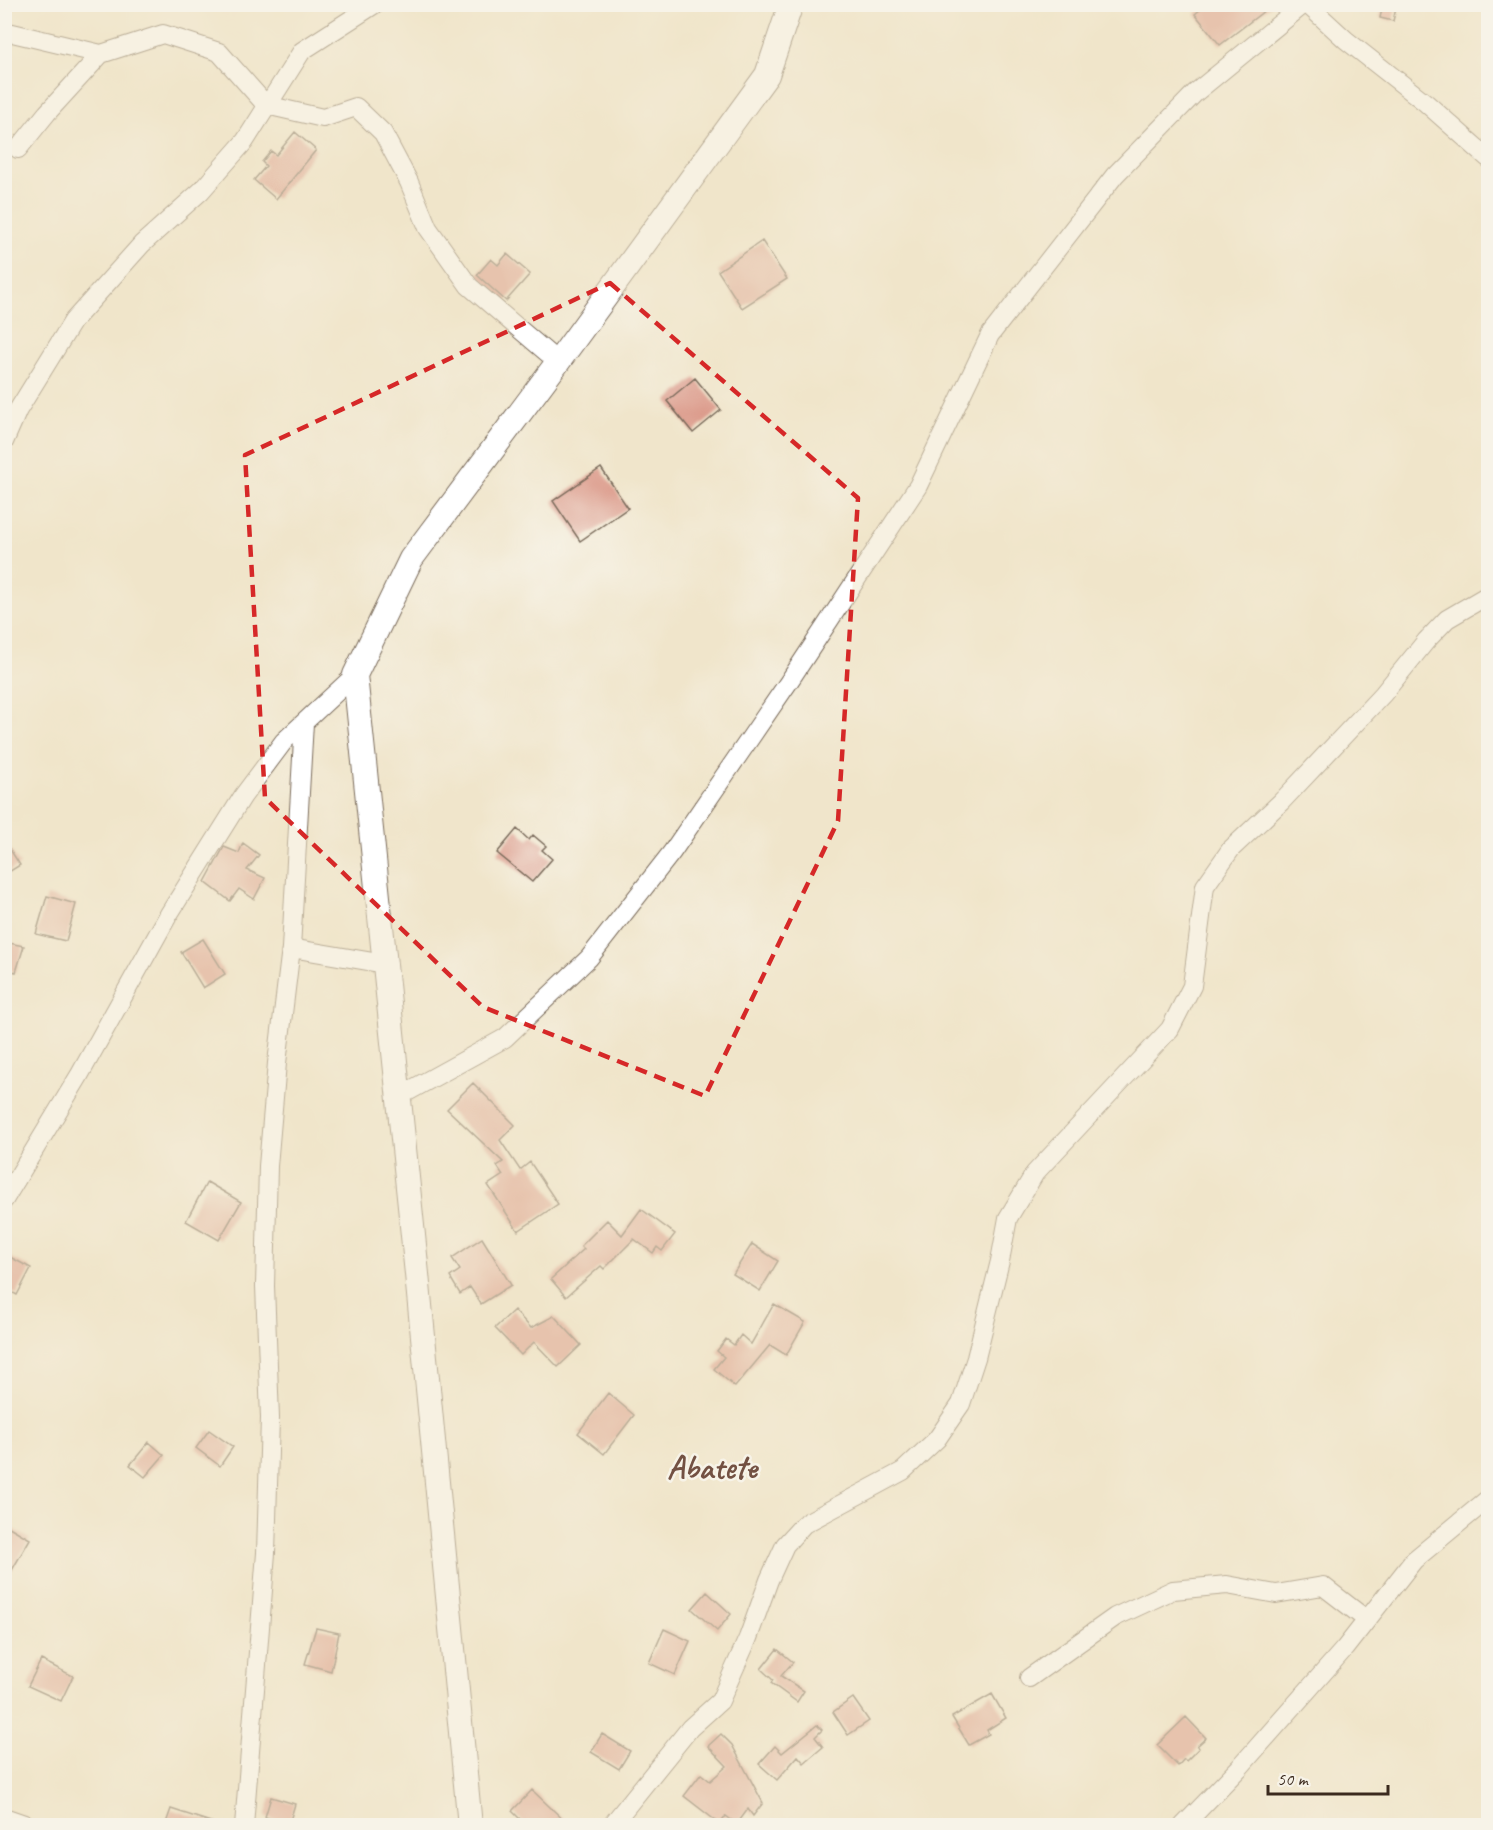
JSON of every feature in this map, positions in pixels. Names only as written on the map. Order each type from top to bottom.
[{"type":"main road","points":[[470,1826],[355,675],[411,559],[767,75],[791,4]]},
{"type":"street","points":[[4,442],[18,410],[73,321],[142,244],[201,191],[245,141],[302,51],[375,4]]},
{"type":"street","points":[[398,1097],[505,1038],[589,958],[672,852],[788,683],[918,486],[990,335],[1115,175],[1195,93],[1305,4],[1346,40],[1426,103],[1488,158]]},
{"type":"street","points":[[4,31],[101,54]]},
{"type":"street","points":[[18,149],[47,113],[101,54],[163,34],[219,52],[266,105],[323,118],[356,107],[383,133],[409,182],[428,228],[469,286],[558,362]]},
{"type":"street","points":[[612,1826],[690,1728],[720,1701],[785,1545],[804,1524],[903,1471],[937,1439],[961,1404],[976,1358],[1008,1218],[1035,1173],[1170,1029],[1192,986],[1205,886],[1231,849],[1281,802],[1383,694],[1447,619],[1488,595]]},
{"type":"street","points":[[4,1200],[79,1076],[176,904],[243,796],[284,741],[355,675]]},
{"type":"street","points":[[244,1826],[266,1553],[270,1418],[265,1286],[268,1166],[277,1063],[291,948],[304,723]]},
{"type":"street","points":[[291,948],[385,964]]},
{"type":"street","points":[[1183,1826],[1239,1768],[1345,1648],[1414,1560],[1488,1499]]},
{"type":"street","points":[[1029,1678],[1114,1617],[1173,1590],[1227,1585],[1276,1594],[1323,1586],[1367,1620]]},
{"type":"street","points":[[4,1817],[30,1826]]},
{"type":"highlighted area","points":[[610,283],[858,498],[838,821],[705,1096],[483,1007],[265,798],[245,455]]},
{"type":"building","points":[[1207,4],[1273,4],[1220,45],[1195,14]]},
{"type":"building","points":[[1383,4],[1397,4],[1393,21],[1380,18]]},
{"type":"building","points":[[295,132],[316,150],[276,199],[254,180],[266,166],[262,162],[271,151],[276,155]]},
{"type":"building","points":[[762,241],[787,279],[742,308],[718,271]]},
{"type":"building","points":[[507,254],[530,274],[506,301],[477,275],[491,259],[498,265]]},
{"type":"building","points":[[695,378],[721,410],[693,433],[667,401]]},
{"type":"building","points":[[601,468],[628,508],[580,541],[553,501]]},
{"type":"building","points":[[517,829],[529,840],[533,835],[546,846],[542,850],[552,859],[532,882],[497,853]]},
{"type":"building","points":[[4,840],[20,865],[4,875]]},
{"type":"building","points":[[243,843],[259,855],[247,870],[265,878],[254,899],[239,889],[230,901],[205,882],[224,847],[239,853]]},
{"type":"building","points":[[47,896],[76,904],[66,941],[36,934]]},
{"type":"building","points":[[203,939],[225,974],[203,988],[181,952]]},
{"type":"building","points":[[4,942],[24,946],[16,972],[4,969]]},
{"type":"building","points":[[473,1083],[515,1125],[500,1140],[520,1170],[530,1162],[558,1204],[518,1231],[488,1185],[503,1175],[497,1166],[503,1162],[447,1109]]},
{"type":"building","points":[[207,1182],[241,1202],[219,1240],[186,1221]]},
{"type":"building","points":[[641,1209],[675,1234],[662,1251],[657,1247],[653,1253],[634,1239],[604,1269],[601,1266],[566,1297],[551,1279],[584,1249],[581,1246],[607,1220],[622,1235]]},
{"type":"building","points":[[482,1238],[511,1285],[481,1304],[470,1287],[460,1294],[450,1277],[460,1270],[452,1258]]},
{"type":"building","points":[[752,1244],[778,1261],[760,1291],[733,1274]]},
{"type":"building","points":[[4,1254],[31,1268],[17,1295],[4,1288]]},
{"type":"building","points":[[774,1304],[805,1322],[786,1355],[770,1345],[735,1387],[714,1369],[724,1357],[717,1351],[726,1339],[734,1345],[741,1335],[751,1344]]},
{"type":"building","points":[[514,1310],[531,1328],[554,1316],[581,1345],[558,1367],[534,1342],[521,1355],[495,1328]]},
{"type":"building","points":[[608,1393],[634,1415],[604,1454],[578,1433]]},
{"type":"building","points":[[209,1430],[233,1447],[220,1466],[196,1448]]},
{"type":"building","points":[[149,1442],[164,1455],[145,1477],[130,1465]]},
{"type":"building","points":[[4,1524],[30,1539],[4,1584]]},
{"type":"building","points":[[707,1592],[731,1614],[717,1631],[692,1609]]},
{"type":"building","points":[[316,1628],[339,1633],[331,1671],[305,1664]]},
{"type":"building","points":[[664,1629],[690,1641],[675,1675],[649,1663]]},
{"type":"building","points":[[777,1649],[793,1662],[781,1676],[804,1691],[797,1702],[771,1683],[773,1680],[761,1669]]},
{"type":"building","points":[[41,1660],[73,1676],[61,1701],[28,1686]]},
{"type":"building","points":[[992,1694],[1006,1718],[987,1730],[989,1734],[969,1745],[952,1717]]},
{"type":"building","points":[[853,1698],[869,1721],[848,1735],[833,1712]]},
{"type":"building","points":[[1186,1717],[1206,1738],[1186,1761],[1184,1759],[1178,1766],[1157,1745]]},
{"type":"building","points":[[817,1725],[822,1730],[815,1737],[823,1747],[804,1763],[798,1756],[777,1780],[759,1764],[775,1746],[782,1753]]},
{"type":"building","points":[[602,1734],[630,1751],[619,1769],[591,1752]]},
{"type":"building","points":[[721,1734],[732,1745],[763,1803],[753,1816],[748,1809],[737,1824],[726,1816],[720,1824],[684,1796],[701,1774],[710,1781],[727,1766],[708,1746]]},
{"type":"building","points":[[532,1790],[570,1826],[527,1826],[512,1811]]},
{"type":"building","points":[[271,1797],[295,1804],[289,1824],[265,1817]]},
{"type":"building","points":[[171,1809],[214,1823],[214,1826],[165,1826]]},
{"type":"district","name":"Abatete","points":[[712,1467]]}]
